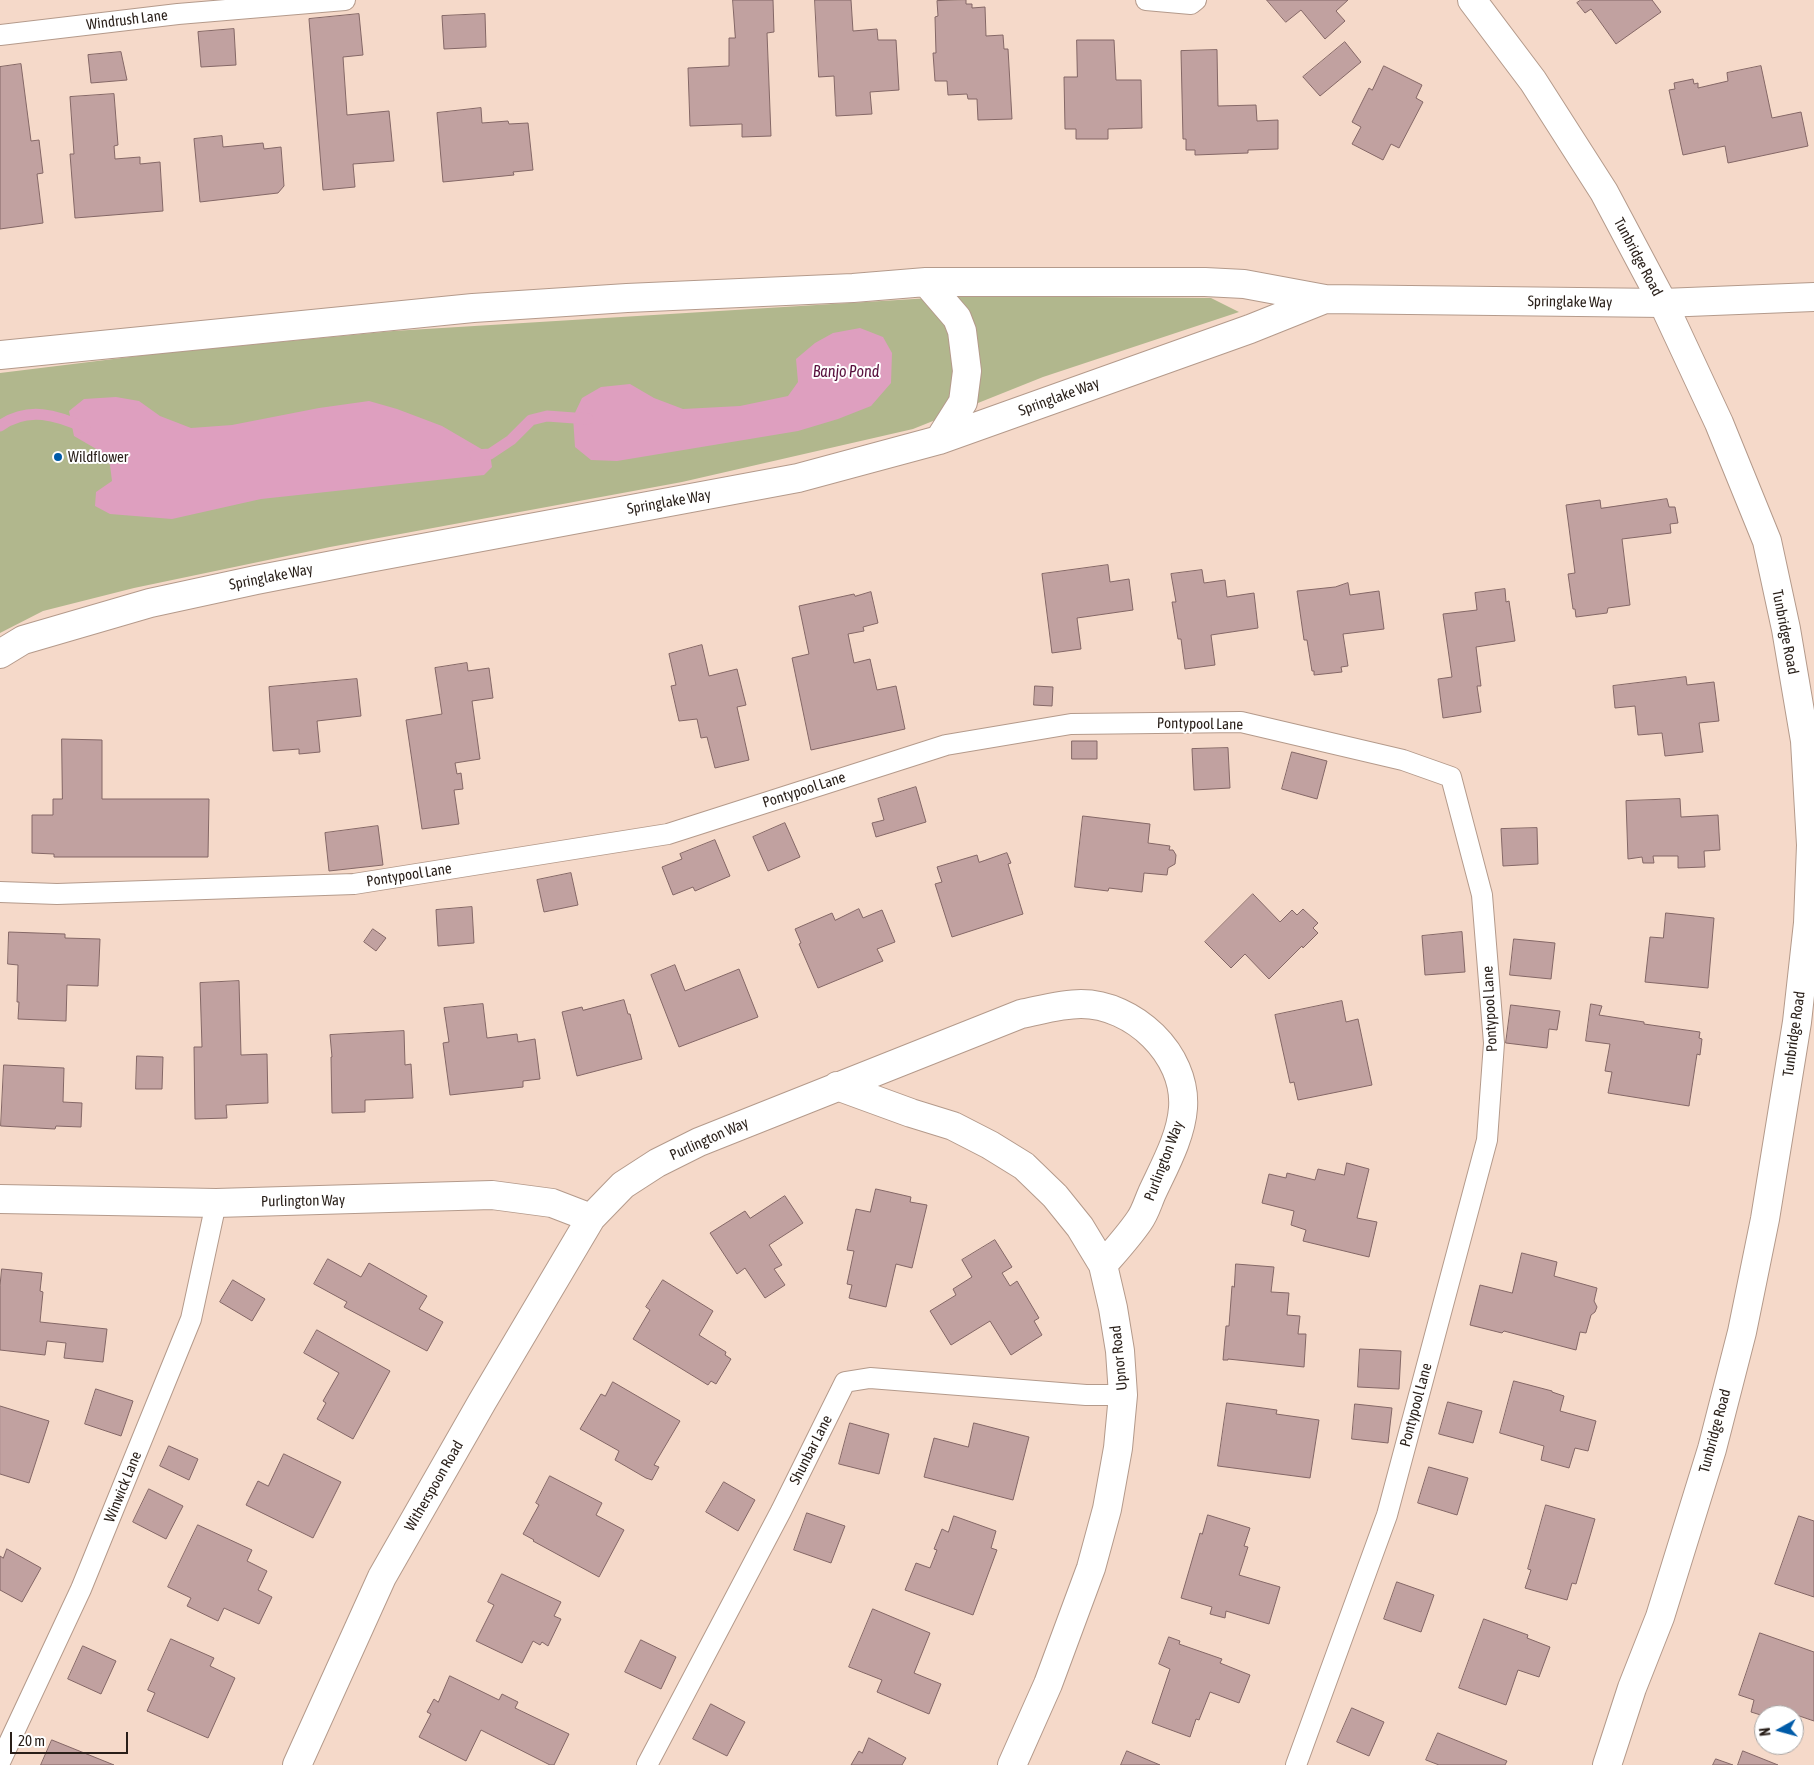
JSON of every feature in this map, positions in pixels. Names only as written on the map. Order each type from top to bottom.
[{"type":"street","name":"Tunbridge Road","points":[[1472,0],[1533,81],[1604,192],[1663,303],[1719,424],[1766,541],[1786,629],[1806,741],[1811,845],[1808,923],[1795,1031],[1765,1219],[1742,1332],[1712,1448],[1660,1617],[1632,1688],[1607,1765]]},
{"type":"street","name":"Springlake Way","points":[[0,355],[473,308],[627,298],[853,288],[926,282],[1205,282],[1244,284],[1325,298],[1663,303],[1814,297]]},
{"type":"street","points":[[926,282],[957,318],[962,331],[967,371],[962,402],[939,440]]},
{"type":"street","name":"Springlake Way","points":[[0,654],[23,640],[150,603],[388,554],[798,478],[939,440],[1250,329],[1325,298]]},
{"type":"street","name":"Purlington Way","points":[[0,1199],[216,1203],[492,1195],[552,1203],[591,1218],[623,1185],[657,1163],[698,1142],[1021,1014],[1052,1007],[1082,1004],[1111,1008],[1133,1019],[1154,1036],[1170,1057],[1181,1083],[1183,1107],[1178,1132],[1140,1220],[1102,1265]]},
{"type":"street","name":"Upnor Road","points":[[837,1086],[953,1126],[990,1145],[1024,1166],[1055,1196],[1080,1227],[1102,1265],[1113,1308],[1120,1351],[1123,1395],[1115,1466],[1107,1509],[1091,1568],[1048,1684],[1012,1765]]},
{"type":"street","name":"Witherspoon Road","points":[[296,1765],[382,1577],[591,1218]]},
{"type":"lane","name":"Windrush Lane","points":[[0,35],[178,14],[345,0]]},
{"type":"lane","points":[[1146,0],[1191,4],[1196,0]]},
{"type":"lane","name":"Pontypool Lane","points":[[0,892],[56,894],[364,882],[668,834],[946,745],[1071,724],[1242,722],[1403,760],[1451,777],[1482,895],[1494,1043],[1486,1140],[1387,1515],[1296,1765]]},
{"type":"lane","name":"Winwick Lane","points":[[0,1762],[81,1589],[191,1319],[216,1203]]},
{"type":"lane","name":"Shunbar Lane","points":[[647,1765],[780,1511],[845,1382],[870,1378],[1086,1395],[1123,1395]]},
{"type":"green space","points":[[963,296],[1211,298],[1239,312],[1043,377],[913,429],[682,482],[330,547],[134,588],[43,611],[0,633],[0,373],[154,354],[393,331]]},
{"type":"water","name":"Banjo Pond","points":[[860,328],[883,337],[892,353],[891,383],[871,406],[838,419],[798,431],[617,461],[591,460],[575,447],[573,417],[582,398],[601,387],[630,384],[654,398],[683,409],[740,406],[788,396],[798,382],[796,359],[815,343],[833,333]]},
{"type":"water","points":[[116,397],[139,401],[160,416],[191,428],[232,425],[319,408],[369,401],[397,409],[442,426],[490,454],[492,467],[484,475],[261,499],[172,519],[110,514],[95,506],[96,492],[112,481],[110,465],[98,450],[74,436],[69,411],[84,399]]},
{"type":"building","points":[[733,0],[773,0],[774,32],[767,33],[771,136],[742,137],[742,124],[690,126],[688,68],[729,66],[729,38],[735,38]]},
{"type":"building","points":[[815,0],[851,0],[853,31],[877,29],[878,40],[896,40],[899,90],[870,92],[872,114],[836,116],[834,76],[819,77]]},
{"type":"building","points":[[966,0],[966,4],[972,4],[972,8],[985,7],[986,36],[1003,35],[1004,49],[1008,49],[1012,119],[978,120],[977,99],[968,99],[967,94],[948,95],[947,81],[935,81],[933,53],[936,53],[935,17],[938,16],[937,1]]},
{"type":"building","points":[[1267,0],[1348,0],[1336,11],[1345,21],[1325,39],[1301,10],[1286,22]]},
{"type":"building","points":[[1581,0],[1652,0],[1661,12],[1616,44],[1591,9],[1585,13],[1577,3]]},
{"type":"building","points":[[359,14],[363,55],[343,57],[347,115],[389,111],[394,161],[353,164],[355,187],[323,190],[309,19]]},
{"type":"building","points":[[485,14],[486,47],[444,49],[442,16]]},
{"type":"building","points":[[234,29],[236,65],[201,67],[198,32]]},
{"type":"building","points":[[1077,40],[1114,40],[1116,80],[1141,80],[1142,128],[1108,129],[1108,139],[1076,139],[1076,129],[1065,129],[1064,77],[1077,77]]},
{"type":"building","points":[[1345,42],[1361,62],[1320,96],[1303,77]]},
{"type":"building","points":[[1217,50],[1218,106],[1256,105],[1257,121],[1278,120],[1278,149],[1248,150],[1248,153],[1195,155],[1195,150],[1186,150],[1186,139],[1183,139],[1181,51]]},
{"type":"building","points":[[121,52],[127,80],[91,83],[88,55]]},
{"type":"building","points":[[21,64],[31,141],[39,140],[43,173],[37,174],[43,223],[0,229],[0,67]]},
{"type":"building","points":[[1384,66],[1422,85],[1416,98],[1423,102],[1399,148],[1391,144],[1383,160],[1352,144],[1361,127],[1352,122],[1369,88],[1372,90]]},
{"type":"building","points":[[1761,66],[1772,118],[1801,112],[1808,146],[1728,163],[1725,146],[1683,155],[1669,90],[1675,89],[1674,83],[1693,79],[1694,84],[1698,83],[1698,88],[1728,81],[1727,73]]},
{"type":"building","points":[[114,94],[118,145],[114,146],[115,159],[140,157],[140,164],[160,162],[163,211],[75,218],[70,154],[74,154],[70,97]]},
{"type":"building","points":[[481,108],[482,123],[508,121],[509,124],[528,123],[533,170],[513,172],[514,175],[443,182],[437,113]]},
{"type":"building","points":[[222,136],[223,147],[263,143],[264,149],[281,147],[284,186],[278,193],[200,202],[194,139]]},
{"type":"building","points":[[1667,499],[1669,507],[1675,507],[1678,523],[1670,524],[1671,533],[1622,539],[1630,605],[1608,608],[1607,613],[1576,617],[1568,574],[1575,573],[1566,505],[1600,500],[1601,508]]},
{"type":"building","points":[[1108,565],[1110,582],[1129,579],[1133,610],[1077,618],[1081,649],[1052,653],[1042,574]]},
{"type":"building","points":[[1202,570],[1204,583],[1225,580],[1227,597],[1254,593],[1258,628],[1211,635],[1215,665],[1185,669],[1181,639],[1178,639],[1172,602],[1176,602],[1171,574]]},
{"type":"building","points":[[1348,583],[1350,595],[1379,591],[1384,629],[1343,634],[1348,666],[1341,667],[1342,672],[1314,675],[1307,640],[1304,640],[1297,591],[1335,587]]},
{"type":"building","points":[[1505,589],[1506,602],[1509,601],[1515,641],[1476,647],[1481,686],[1477,686],[1481,712],[1443,718],[1438,679],[1452,677],[1443,614],[1477,610],[1475,593]]},
{"type":"building","points":[[871,592],[878,623],[863,627],[864,631],[848,634],[854,663],[870,659],[877,690],[896,686],[905,729],[811,750],[792,658],[809,654],[799,606]]},
{"type":"building","points":[[702,645],[709,676],[737,669],[746,705],[737,707],[749,760],[715,768],[707,737],[701,738],[697,719],[679,721],[671,686],[676,685],[669,654]]},
{"type":"building","points":[[467,663],[468,671],[489,668],[493,698],[472,701],[480,759],[455,763],[457,774],[461,773],[463,789],[454,790],[459,824],[422,829],[406,720],[442,714],[435,668]]},
{"type":"building","points":[[1686,677],[1687,685],[1714,682],[1719,721],[1699,723],[1703,752],[1665,756],[1662,733],[1638,735],[1635,706],[1615,708],[1613,686]]},
{"type":"building","points":[[357,679],[361,716],[317,721],[320,752],[299,754],[299,749],[273,751],[269,687]]},
{"type":"building","points":[[1035,686],[1053,687],[1052,706],[1034,705]]},
{"type":"building","points":[[62,739],[102,740],[102,799],[209,799],[208,857],[54,857],[54,854],[32,853],[32,815],[53,815],[53,799],[62,799]]},
{"type":"building","points":[[1072,741],[1097,741],[1097,759],[1072,759]]},
{"type":"building","points":[[1228,748],[1230,788],[1194,790],[1192,749]]},
{"type":"building","points":[[1292,752],[1327,761],[1317,799],[1282,789]]},
{"type":"building","points":[[916,787],[926,822],[876,837],[872,823],[884,820],[878,799]]},
{"type":"building","points":[[1680,799],[1681,817],[1718,815],[1720,850],[1704,851],[1705,867],[1678,868],[1678,856],[1653,856],[1654,863],[1643,863],[1642,857],[1628,859],[1626,801]]},
{"type":"building","points":[[1083,816],[1150,824],[1148,843],[1170,846],[1169,850],[1173,850],[1176,855],[1175,864],[1168,868],[1167,875],[1144,873],[1142,892],[1109,888],[1108,891],[1075,887]]},
{"type":"building","points":[[785,823],[800,857],[768,871],[753,837]]},
{"type":"building","points":[[378,826],[383,865],[329,871],[325,833]]},
{"type":"building","points":[[1537,828],[1538,864],[1503,866],[1501,829]]},
{"type":"building","points":[[715,840],[730,876],[695,891],[693,887],[673,895],[662,867],[682,859],[680,854]]},
{"type":"building","points":[[1007,853],[1011,863],[1008,864],[1023,914],[952,937],[935,884],[942,882],[937,867],[977,855],[979,862]]},
{"type":"building","points":[[571,873],[578,905],[544,912],[537,880]]},
{"type":"building","points":[[1253,894],[1280,922],[1292,910],[1297,915],[1303,909],[1318,923],[1313,928],[1318,933],[1269,979],[1245,954],[1231,968],[1205,942]]},
{"type":"building","points":[[472,907],[474,943],[438,946],[436,910]]},
{"type":"building","points":[[859,909],[863,918],[882,910],[895,942],[877,949],[883,961],[818,988],[799,944],[801,943],[795,929],[832,913],[835,920]]},
{"type":"building","points":[[1666,913],[1714,918],[1708,988],[1645,982],[1650,937],[1663,938]]},
{"type":"building","points":[[373,929],[386,938],[376,951],[364,942]]},
{"type":"building","points":[[9,932],[65,934],[65,938],[100,939],[98,986],[67,985],[66,1021],[18,1019],[18,965],[8,964]]},
{"type":"building","points":[[1462,932],[1465,972],[1425,975],[1422,936]]},
{"type":"building","points":[[1514,939],[1555,943],[1551,979],[1510,975]]},
{"type":"building","points":[[675,965],[685,991],[739,969],[758,1017],[679,1047],[651,975]]},
{"type":"building","points":[[239,981],[241,1055],[267,1054],[268,1103],[226,1105],[227,1118],[195,1119],[194,1047],[202,1047],[200,983]]},
{"type":"building","points":[[624,1000],[628,1014],[630,1014],[642,1059],[577,1076],[562,1012],[582,1007],[583,1010]]},
{"type":"building","points":[[1342,1001],[1346,1022],[1358,1019],[1372,1085],[1298,1100],[1294,1082],[1290,1083],[1275,1015]]},
{"type":"building","points":[[483,1004],[487,1038],[517,1034],[518,1042],[535,1039],[540,1079],[523,1081],[523,1087],[450,1095],[443,1043],[449,1042],[444,1008]]},
{"type":"building","points":[[1591,1004],[1602,1006],[1599,1015],[1700,1032],[1699,1038],[1702,1039],[1700,1055],[1697,1054],[1689,1106],[1608,1093],[1612,1072],[1605,1071],[1610,1044],[1586,1041]]},
{"type":"building","points":[[1511,1005],[1560,1011],[1557,1030],[1549,1029],[1547,1048],[1506,1043]]},
{"type":"building","points":[[404,1031],[405,1065],[411,1064],[413,1098],[365,1100],[365,1112],[332,1113],[330,1035]]},
{"type":"building","points":[[137,1056],[163,1057],[162,1089],[136,1089]]},
{"type":"building","points":[[4,1065],[64,1068],[63,1102],[82,1103],[81,1127],[56,1126],[55,1129],[1,1126]]},
{"type":"building","points":[[1347,1163],[1369,1169],[1357,1218],[1377,1222],[1369,1257],[1303,1241],[1306,1230],[1291,1225],[1294,1211],[1262,1203],[1269,1174],[1286,1178],[1287,1173],[1315,1180],[1318,1169],[1344,1175]]},
{"type":"building","points":[[876,1189],[911,1197],[910,1202],[927,1205],[912,1268],[896,1264],[886,1307],[849,1298],[852,1285],[847,1284],[854,1251],[847,1250],[856,1209],[870,1212]]},
{"type":"building","points":[[785,1196],[803,1223],[769,1245],[782,1265],[774,1269],[785,1285],[765,1298],[745,1268],[737,1274],[710,1233],[745,1211],[750,1218]]},
{"type":"building","points":[[995,1240],[1012,1267],[1002,1273],[1010,1286],[1017,1281],[1039,1318],[1034,1321],[1042,1335],[1011,1355],[990,1321],[951,1345],[930,1311],[956,1295],[953,1289],[972,1277],[962,1260]]},
{"type":"building","points":[[1522,1253],[1557,1262],[1554,1276],[1597,1288],[1594,1301],[1597,1307],[1591,1315],[1586,1333],[1580,1332],[1576,1350],[1504,1331],[1502,1333],[1470,1325],[1480,1285],[1512,1293]]},
{"type":"building","points":[[328,1259],[361,1277],[369,1263],[427,1296],[419,1309],[443,1322],[427,1351],[344,1307],[347,1302],[314,1284]]},
{"type":"building","points":[[1236,1264],[1274,1267],[1271,1292],[1289,1293],[1287,1315],[1300,1316],[1298,1334],[1306,1334],[1304,1367],[1223,1360],[1226,1326],[1229,1326],[1232,1286],[1234,1287]]},
{"type":"building","points":[[2,1269],[42,1273],[40,1291],[43,1292],[40,1322],[107,1329],[103,1362],[64,1358],[66,1343],[47,1341],[45,1355],[0,1350],[0,1286]]},
{"type":"building","points":[[233,1280],[265,1299],[252,1321],[220,1302]]},
{"type":"building","points":[[663,1280],[713,1311],[699,1335],[726,1352],[725,1355],[731,1359],[716,1384],[711,1381],[708,1385],[633,1339],[650,1310],[646,1307]]},
{"type":"building","points":[[317,1330],[390,1371],[353,1439],[317,1419],[326,1403],[323,1401],[339,1373],[304,1353]]},
{"type":"building","points":[[1360,1349],[1401,1351],[1399,1389],[1358,1387]]},
{"type":"building","points":[[1514,1381],[1564,1396],[1560,1411],[1596,1421],[1588,1451],[1575,1448],[1569,1468],[1541,1460],[1544,1446],[1500,1433]]},
{"type":"building","points":[[613,1382],[680,1421],[654,1465],[659,1467],[652,1480],[615,1460],[619,1451],[580,1429],[601,1394],[605,1396]]},
{"type":"building","points":[[96,1389],[133,1401],[121,1436],[85,1424]]},
{"type":"building","points":[[1448,1402],[1482,1411],[1473,1443],[1439,1434]]},
{"type":"building","points":[[1227,1403],[1277,1410],[1276,1414],[1319,1420],[1310,1478],[1218,1466]]},
{"type":"building","points":[[1355,1404],[1392,1408],[1388,1443],[1352,1439]]},
{"type":"building","points":[[0,1406],[49,1421],[29,1483],[0,1474]]},
{"type":"building","points":[[850,1423],[889,1434],[879,1474],[839,1464]]},
{"type":"building","points":[[974,1423],[1029,1437],[1013,1500],[924,1477],[934,1438],[968,1447]]},
{"type":"building","points":[[169,1446],[198,1459],[189,1480],[160,1466]]},
{"type":"building","points":[[284,1454],[341,1482],[313,1538],[246,1505],[258,1481],[268,1486]]},
{"type":"building","points":[[1429,1467],[1468,1478],[1457,1515],[1418,1503]]},
{"type":"building","points":[[550,1476],[602,1503],[596,1515],[624,1530],[599,1577],[523,1534],[539,1505],[536,1503]]},
{"type":"building","points":[[724,1482],[755,1500],[738,1531],[706,1512]]},
{"type":"building","points":[[149,1489],[183,1506],[166,1539],[133,1522]]},
{"type":"building","points":[[1546,1505],[1595,1519],[1576,1584],[1572,1583],[1567,1600],[1525,1588],[1531,1570],[1528,1569]]},
{"type":"building","points":[[807,1513],[845,1526],[831,1563],[794,1550]]},
{"type":"building","points":[[1208,1515],[1250,1528],[1244,1546],[1248,1547],[1239,1575],[1280,1587],[1269,1624],[1226,1611],[1225,1618],[1210,1614],[1212,1607],[1181,1598],[1200,1533],[1202,1534]]},
{"type":"building","points":[[954,1516],[996,1531],[991,1548],[997,1550],[973,1615],[905,1590],[916,1563],[930,1568],[937,1550],[934,1549],[942,1529],[948,1532]]},
{"type":"building","points":[[1799,1516],[1814,1521],[1814,1597],[1775,1584]]},
{"type":"building","points":[[198,1525],[252,1550],[247,1561],[267,1571],[258,1590],[272,1597],[259,1624],[224,1608],[218,1621],[187,1606],[191,1598],[168,1587]]},
{"type":"building","points":[[7,1549],[41,1568],[22,1602],[0,1590],[0,1556],[3,1558]]},
{"type":"building","points":[[502,1574],[561,1602],[554,1616],[561,1619],[548,1646],[542,1642],[540,1645],[533,1641],[522,1663],[476,1641],[494,1605],[488,1602]]},
{"type":"building","points":[[1397,1582],[1434,1595],[1421,1632],[1384,1619]]},
{"type":"building","points":[[873,1609],[930,1633],[914,1673],[941,1684],[929,1714],[877,1692],[882,1680],[849,1667]]},
{"type":"building","points":[[1484,1619],[1528,1635],[1527,1638],[1550,1647],[1539,1677],[1518,1670],[1506,1705],[1459,1688]]},
{"type":"building","points":[[1760,1633],[1814,1652],[1814,1721],[1804,1718],[1804,1705],[1754,1705],[1754,1713],[1751,1712],[1754,1700],[1739,1695]]},
{"type":"building","points":[[1169,1637],[1180,1641],[1179,1644],[1222,1659],[1220,1663],[1250,1675],[1239,1703],[1210,1692],[1199,1720],[1196,1719],[1190,1737],[1152,1723],[1170,1669],[1159,1664]]},
{"type":"building","points":[[171,1639],[214,1658],[210,1666],[235,1678],[208,1738],[147,1711],[155,1693],[148,1690]]},
{"type":"building","points":[[641,1640],[676,1657],[661,1689],[625,1672]]},
{"type":"building","points":[[83,1646],[116,1661],[101,1694],[68,1679]]},
{"type":"building","points":[[450,1676],[499,1700],[502,1694],[518,1702],[515,1708],[569,1734],[554,1765],[550,1765],[481,1730],[466,1761],[419,1737],[431,1714],[427,1712],[434,1699],[438,1702]]},
{"type":"building","points":[[711,1704],[745,1722],[727,1756],[693,1739]]},
{"type":"building","points":[[1352,1708],[1384,1722],[1369,1756],[1337,1742]]},
{"type":"building","points":[[1438,1733],[1507,1761],[1505,1765],[1439,1765],[1426,1760]]},
{"type":"building","points":[[869,1738],[906,1758],[902,1765],[851,1765],[859,1751],[862,1753]]},
{"type":"building","points":[[52,1740],[114,1765],[41,1765]]},
{"type":"building","points":[[1127,1751],[1160,1765],[1121,1765]]},
{"type":"building","points":[[1743,1751],[1778,1765],[1738,1765]]},
{"type":"building","points":[[1716,1759],[1733,1765],[1713,1765]]},
{"type":"waterway","points":[[0,426],[21,416],[32,414],[53,416],[85,428]]},
{"type":"waterway","points":[[475,455],[490,454],[511,440],[531,420],[547,416],[588,419]]},
{"type":"place","name":"Wildflower","points":[[58,457]]}]
